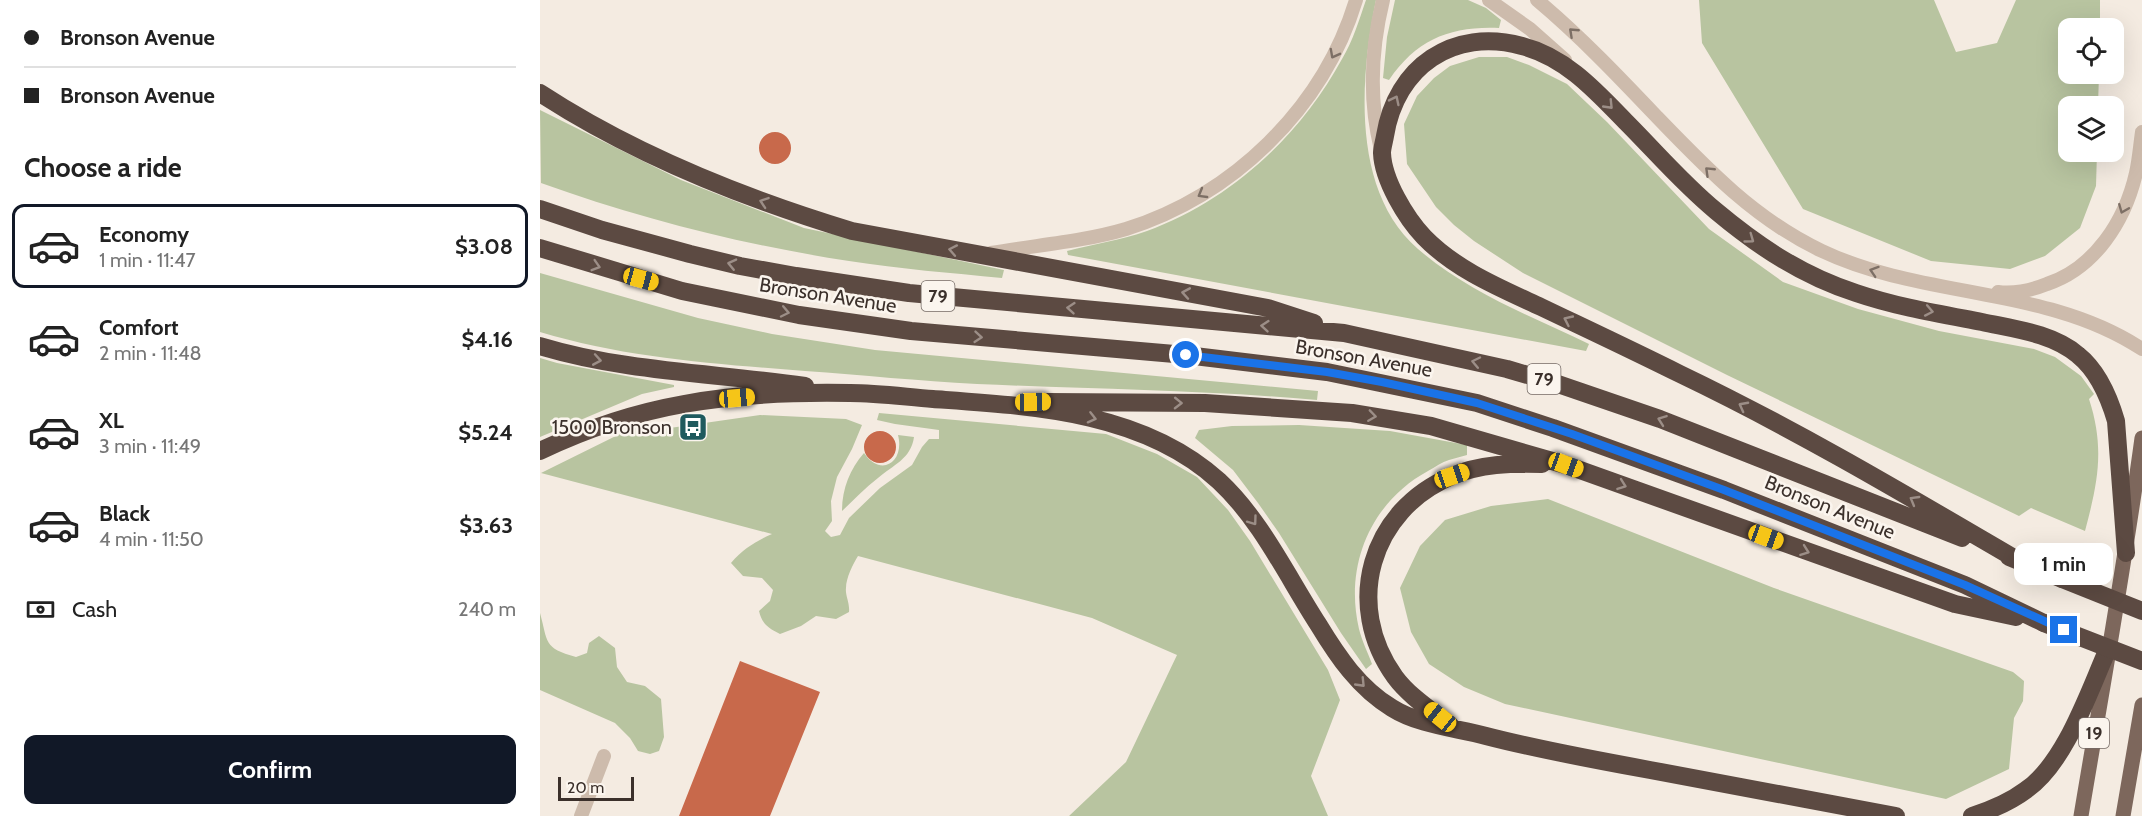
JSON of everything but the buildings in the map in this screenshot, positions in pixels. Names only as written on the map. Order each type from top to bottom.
[{"type":"highway","points":[[2019,561],[1845,459],[1685,376],[1464,269],[1441,253],[1422,235],[1395,197],[1382,155],[1388,119],[1396,97],[1407,81],[1418,69],[1448,48],[1466,42],[1484,41],[1524,46],[1560,62],[1587,82],[1706,202],[1750,239],[1805,273],[1831,285],[1886,303],[2009,328],[2066,345],[2091,367],[2110,401],[2116,421],[2126,553]]},
{"type":"highway","points":[[540,93],[630,143],[734,192],[852,231],[1268,308],[1344,333]]},
{"type":"highway","name":"Bronson Avenue","points":[[540,209],[602,230],[690,254],[740,266],[838,283],[981,300],[1344,333],[1507,369],[1555,383],[1726,444],[2142,610]]},
{"type":"highway","name":"Bronson Avenue","points":[[540,249],[682,291],[799,315],[911,331],[1186,355],[1317,371],[1382,382],[1477,403],[1574,435],[1713,486],[1965,585],[2044,622],[2142,661]]},
{"type":"highway","points":[[540,346],[587,359],[655,370],[767,380],[851,393],[993,403],[1081,415],[1113,423],[1164,443],[1203,468],[1239,502],[1255,522],[1340,658],[1374,696],[1414,720],[1451,726],[1537,749],[1896,816]]},
{"type":"highway","points":[[540,451],[607,423],[685,403],[760,395],[851,393]]},
{"type":"highway","points":[[993,403],[1073,401],[1205,403],[1352,413],[1431,426],[1566,465],[1955,604],[2044,622]]},
{"type":"highway","points":[[1451,726],[1410,694],[1396,678],[1374,637],[1368,594],[1377,548],[1398,513],[1430,487],[1452,476],[1474,468],[1497,465],[1566,465]]},
{"type":"highway","points":[[1972,816],[2011,800],[2028,789],[2057,758],[2107,651]]},
{"type":"main road","name":"19","points":[[2081,816],[2107,651],[2126,553],[2142,438]]},
{"type":"main road","name":"19","points":[[2123,816],[2142,705]]},
{"type":"lane","points":[[982,255],[1094,237],[1124,229],[1155,219],[1209,191],[1254,157],[1292,118],[1339,45],[1356,0]]},
{"type":"lane","points":[[1382,155],[1373,109],[1374,63],[1383,0]]},
{"type":"lane","points":[[1489,0],[1530,29],[1587,82]]},
{"type":"lane","points":[[1537,0],[1576,34],[1706,168],[1748,205],[1821,251],[1879,273],[2035,306],[2106,330],[2142,349]]},
{"type":"lane","points":[[1931,285],[2005,293],[2038,288],[2057,281],[2075,270],[2100,247],[2120,218],[2136,174],[2142,132]]},
{"type":"lane","points":[[581,816],[604,756]]},
{"type":"green space","points":[[1366,0],[1376,0],[1366,64],[1366,132],[1371,165],[1381,197],[1396,225],[1418,249],[1458,278],[1500,302],[1589,344],[1586,351],[1068,255],[1067,251],[1147,231],[1177,218],[1207,202],[1260,163],[1284,139],[1325,87],[1349,45]]},
{"type":"green space","points":[[1395,0],[1468,0],[1486,8],[1501,20],[1499,28],[1450,33],[1423,45],[1411,54],[1389,80],[1383,78],[1387,37]]},
{"type":"green space","points":[[1699,0],[1934,0],[1956,52],[1997,43],[2016,0],[2100,0],[2100,18],[2058,18],[2058,84],[2099,84],[2098,96],[2058,96],[2058,162],[2097,162],[2096,186],[2080,228],[2045,256],[2010,269],[1931,261],[1803,209],[1702,43]]},
{"type":"green space","points":[[1479,57],[1507,57],[1567,84],[1607,122],[1709,229],[1783,282],[1858,309],[1939,331],[2034,349],[2055,357],[2081,376],[2094,394],[2089,399],[2097,433],[2098,449],[2096,481],[2085,531],[2031,508],[2019,516],[1727,375],[1523,273],[1474,241],[1436,207],[1407,164],[1404,124],[1417,96],[1434,78],[1450,66]]},
{"type":"green space","points":[[540,110],[681,180],[804,228],[1004,270],[1002,278],[868,264],[732,239],[617,208],[541,183]]},
{"type":"green space","points":[[540,273],[698,318],[772,334],[875,350],[1318,391],[1317,400],[1190,392],[955,383],[738,366],[638,354],[540,332]]},
{"type":"green space","points":[[540,358],[674,385],[674,387],[642,394],[540,437]]},
{"type":"green space","points":[[879,413],[1106,434],[1157,454],[1197,477],[1228,510],[1250,541],[1328,670],[1340,700],[1311,776],[1328,816],[1069,816],[1126,762],[1177,655],[1092,618],[858,556],[846,584],[849,612],[836,619],[816,616],[801,626],[780,634],[766,625],[759,611],[770,601],[773,590],[762,578],[743,576],[731,563],[750,546],[772,534],[541,473],[634,427],[642,432],[760,415],[846,419],[862,425],[837,477],[831,501],[832,521],[825,531],[831,537],[840,535],[849,518],[880,488],[912,465],[929,439],[939,439],[939,430],[877,420]]},
{"type":"green space","points":[[1299,425],[1390,431],[1467,445],[1467,455],[1444,462],[1408,484],[1377,518],[1366,538],[1355,582],[1355,605],[1360,633],[1372,664],[1366,669],[1258,503],[1233,470],[1195,438],[1199,430],[1232,426]]},
{"type":"green space","points":[[898,435],[914,437],[909,451],[842,511],[845,487],[859,459],[864,453],[877,465],[890,464],[898,453]]},
{"type":"green space","points":[[1548,499],[1774,588],[2013,672],[2024,681],[2023,701],[2014,718],[2009,769],[1946,799],[1505,704],[1464,687],[1429,664],[1411,632],[1400,588],[1420,546],[1445,520],[1491,506]]},
{"type":"green space","points":[[540,613],[546,637],[552,647],[576,657],[587,653],[589,643],[599,636],[615,648],[617,667],[627,682],[645,686],[661,699],[664,737],[659,751],[650,754],[638,751],[630,738],[615,723],[540,690]]},
{"type":"place","name":"1500 Bronson","points":[[693,427]]},
{"type":"route","points":[[1186,355],[1327,372],[1477,403],[1572,434],[1724,490],[1965,585],[2064,630]]}]
